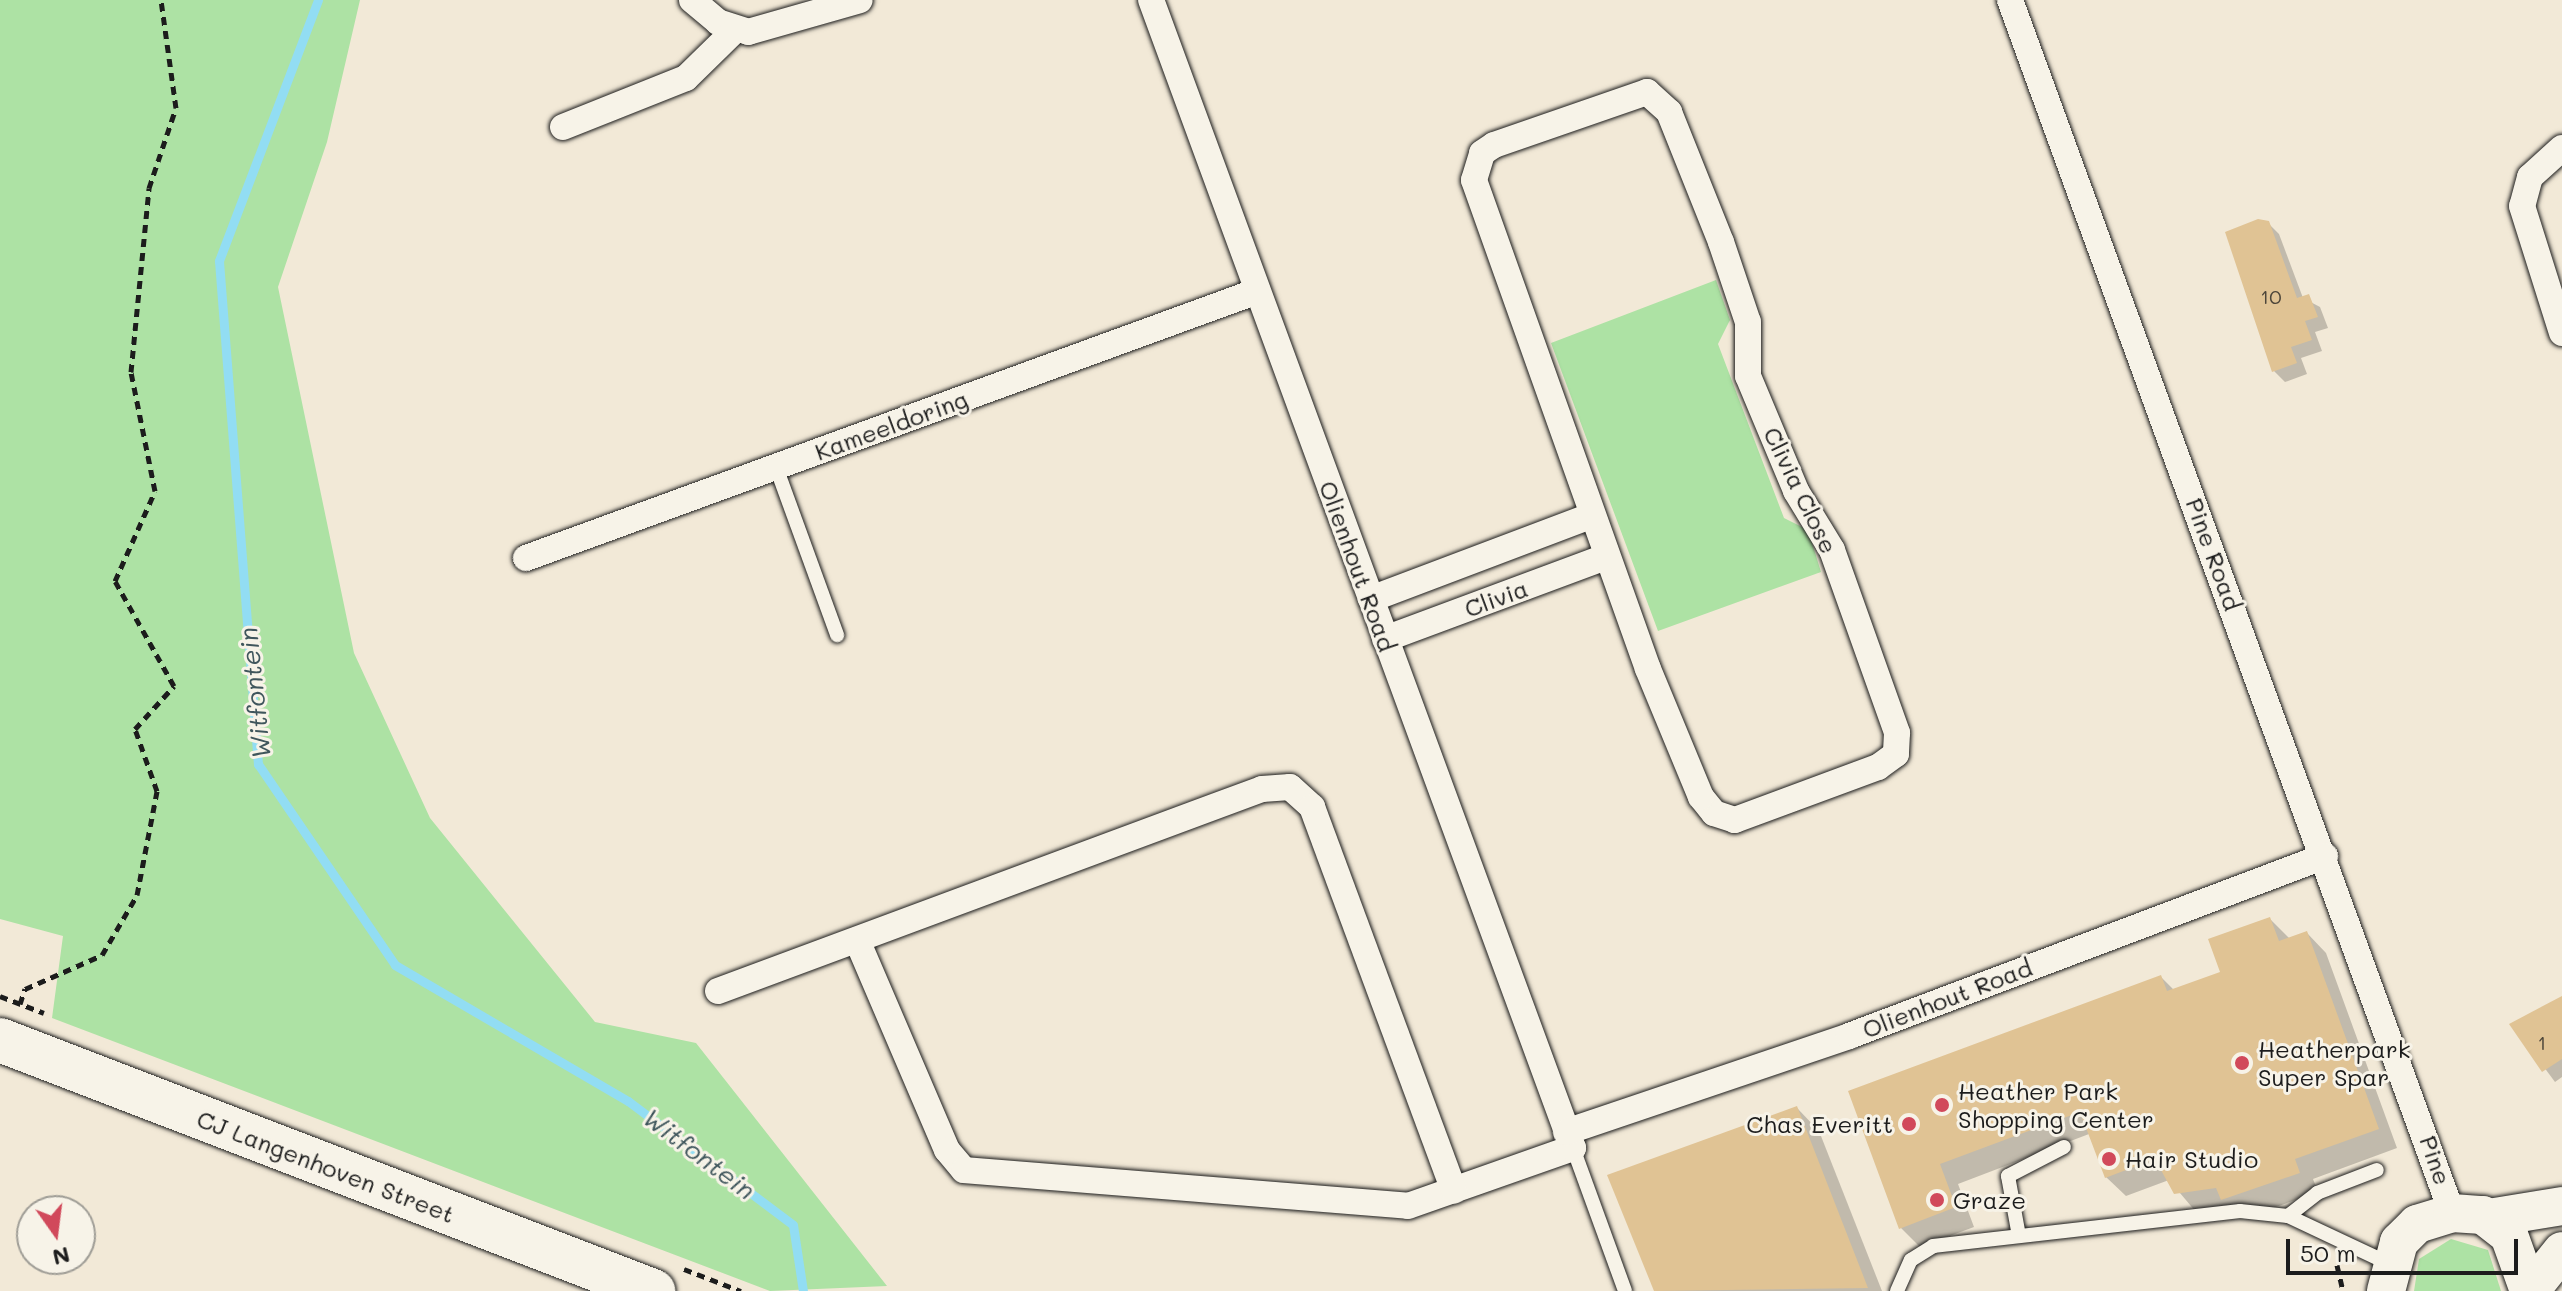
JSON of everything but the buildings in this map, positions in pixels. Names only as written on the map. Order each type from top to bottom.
[{"type":"highway","name":"CJ Langenhoven Street","points":[[10,1022],[653,1291]]},
{"type":"main road","points":[[2387,1277],[2417,1224],[2452,1213],[2489,1218],[2562,1206]]},
{"type":"main road","points":[[2489,1218],[2523,1258],[2530,1291]]},
{"type":"main road","points":[[2530,1291],[2562,1251]]},
{"type":"street","points":[[692,0],[735,30],[769,31],[860,0]]},
{"type":"street","name":"Olienhout Road","points":[[1151,0],[1255,292],[1569,1140],[2325,856]]},
{"type":"street","name":"Pine Road","points":[[2010,0],[2418,1108]]},
{"type":"street","points":[[563,127],[686,78],[735,30]]},
{"type":"street","name":"Clivia Close","points":[[1647,92],[1669,112],[1743,301],[1748,376],[1796,491],[1832,550],[1894,712],[1896,754],[1747,817],[1714,813],[1701,797],[1591,516],[1474,180],[1482,153],[1494,145],[1647,92]]},
{"type":"street","points":[[2562,148],[2530,177],[2525,220],[2562,333]]},
{"type":"street","name":"Kameeldoring","points":[[526,558],[1255,292]]},
{"type":"street","name":"Clivia","points":[[1371,599],[1591,516]]},
{"type":"street","name":"Clivia","points":[[1385,639],[1606,557]]},
{"type":"street","points":[[718,991],[1262,789],[1290,787],[1312,807],[1454,1191]]},
{"type":"street","points":[[857,940],[947,1150],[964,1170],[1398,1206],[1454,1191],[1569,1140]]},
{"type":"street","name":"Pine","points":[[2418,1108],[2452,1213]]},
{"type":"lane","points":[[776,467],[837,635]]},
{"type":"lane","points":[[1569,1140],[1625,1291]]},
{"type":"lane","points":[[2019,1236],[2008,1176],[2064,1147]]},
{"type":"lane","points":[[2288,1216],[2317,1193],[2377,1170]]},
{"type":"lane","points":[[1897,1291],[1911,1260],[1933,1246],[2240,1211],[2288,1216],[2387,1277]]},
{"type":"path","points":[[10,1022],[25,989],[102,955],[137,895],[157,791],[135,729],[174,686],[115,581],[155,491],[131,372],[149,188],[176,108],[161,0]]},
{"type":"path","points":[[2326,1255],[2337,1264],[2343,1291]]},
{"type":"green space","points":[[0,0],[360,0],[327,142],[278,287],[354,653],[430,818],[595,1022],[696,1043],[887,1286],[770,1291],[52,1018],[63,936],[0,919]]},
{"type":"green space","points":[[1716,280],[1730,320],[1718,344],[1784,518],[1808,530],[1821,572],[1658,631],[1551,343]]},
{"type":"green space","points":[[2451,1239],[2488,1250],[2501,1291],[2414,1291],[2419,1259]]},
{"type":"waterway","name":"Witfontein","points":[[318,0],[219,261],[258,764],[395,965],[628,1101],[793,1225],[803,1291]]},
{"type":"place","name":"Heatherpark Super Spar","points":[[2242,1063]]},
{"type":"place","name":"Heather Park Shopping Center","points":[[1942,1105]]},
{"type":"place","name":"Chas Everitt","points":[[1909,1124]]},
{"type":"place","name":"Hair Studio","points":[[2109,1159]]},
{"type":"place","name":"Graze","points":[[1937,1200]]}]
